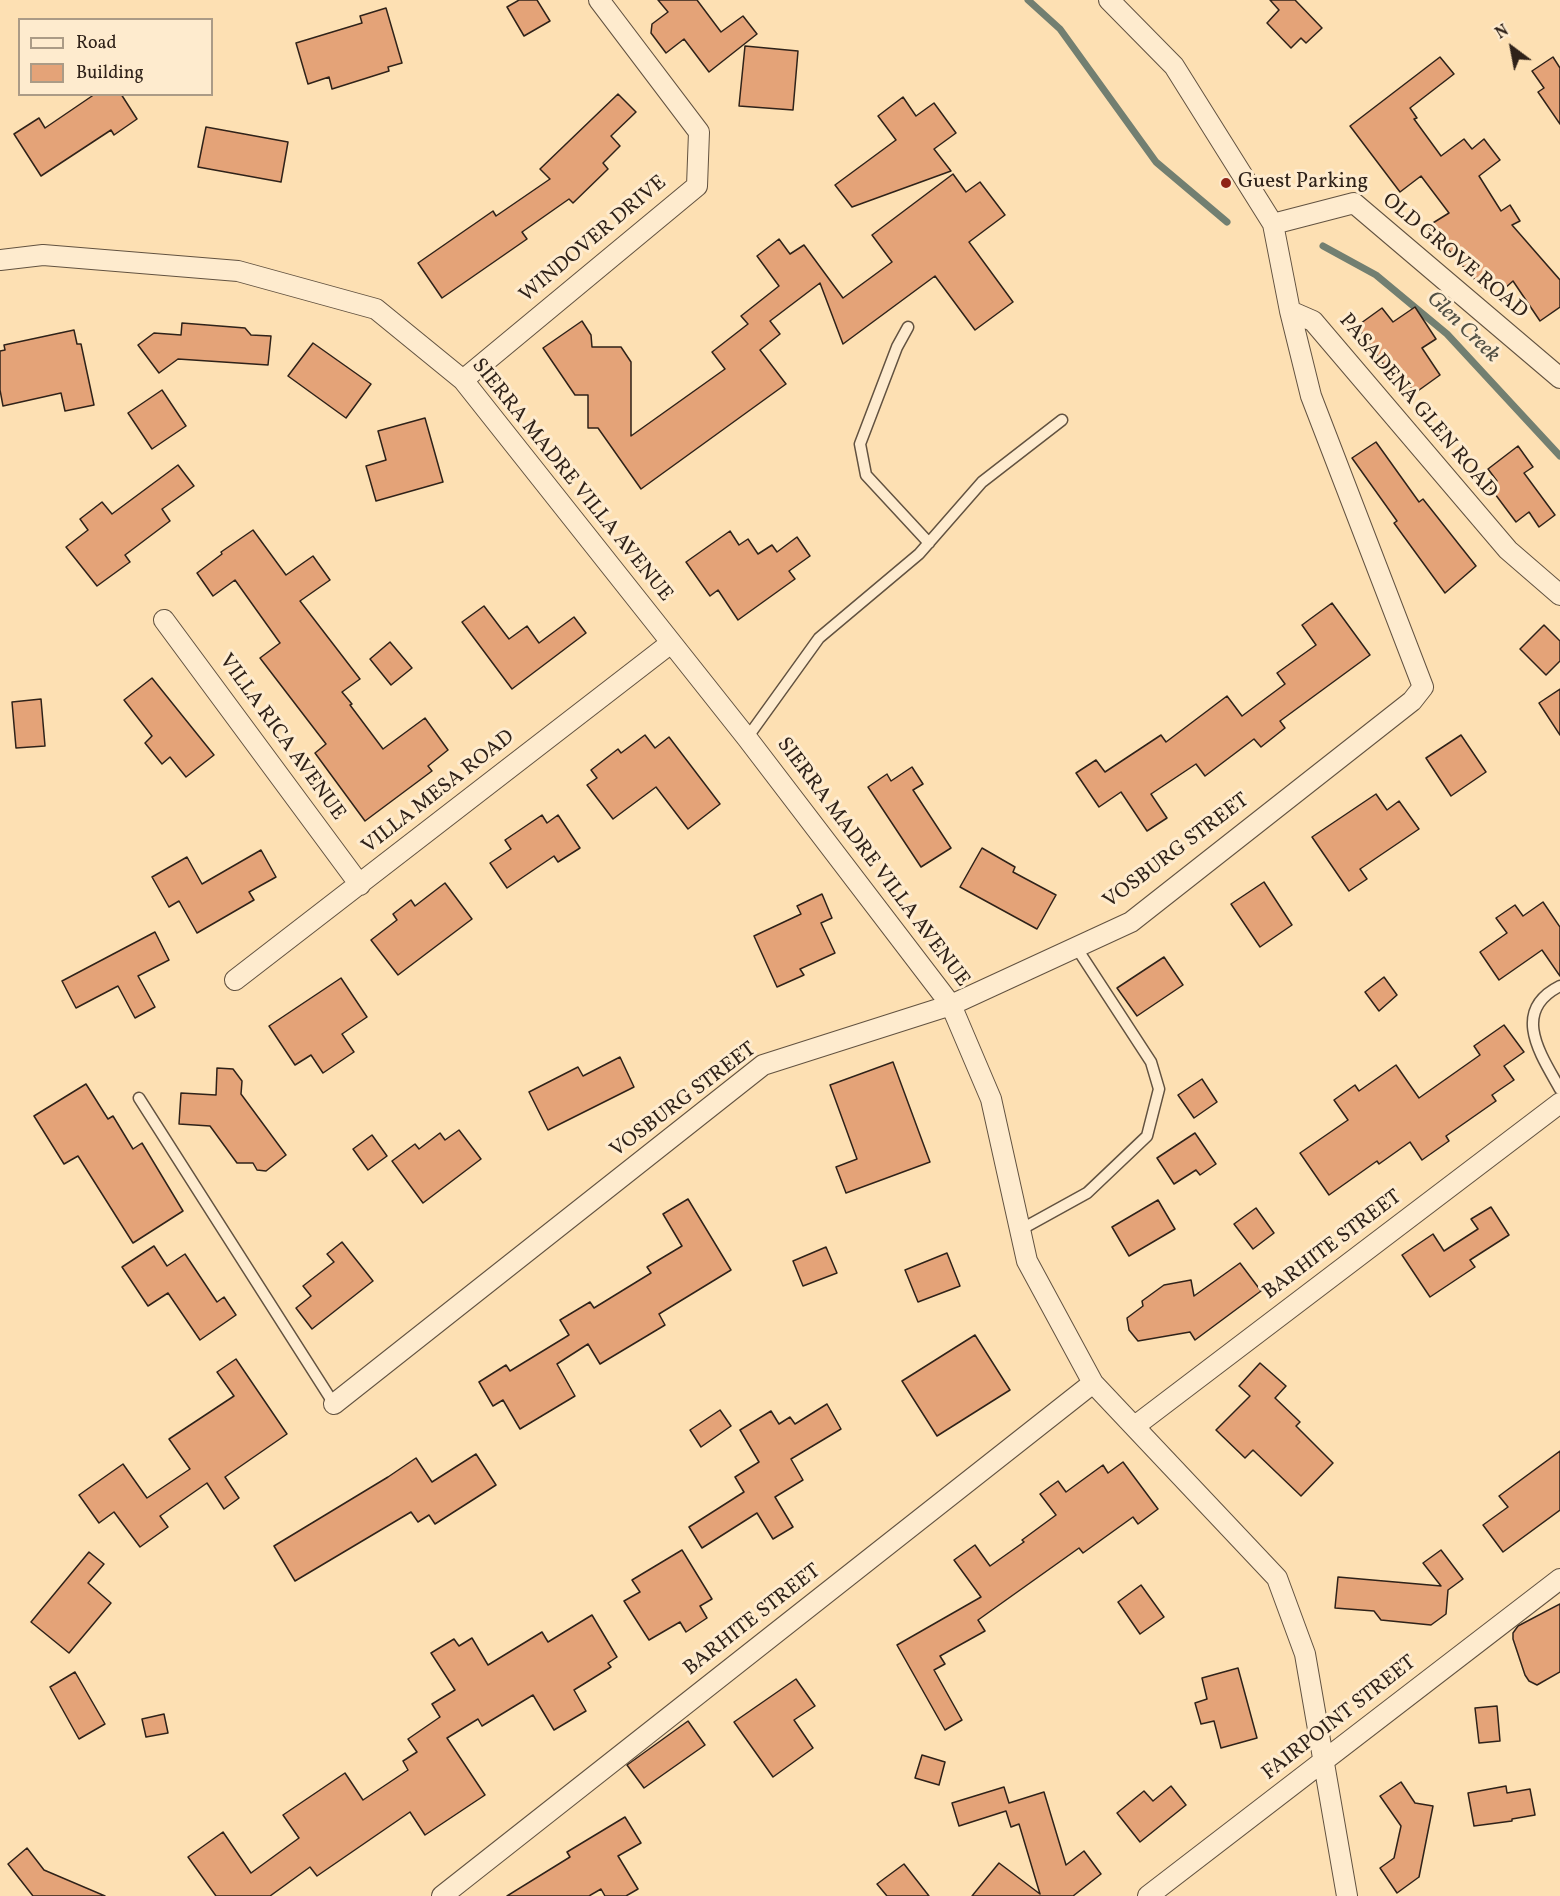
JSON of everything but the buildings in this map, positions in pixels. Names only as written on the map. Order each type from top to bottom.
[{"type":"street","name":"WINDOVER DRIVE","points":[[463,380],[697,186],[699,132],[599,0]]},
{"type":"street","points":[[1109,0],[1174,66],[1274,224],[1290,311]]},
{"type":"street","name":"OLD GROVE ROAD","points":[[1274,224],[1354,203],[1560,378]]},
{"type":"street","name":"SIERRA MADRE VILLA AVENUE","points":[[0,260],[43,255],[238,271],[376,309],[463,380],[747,738],[951,1005],[991,1099],[1027,1261],[1093,1383],[1277,1578],[1305,1654],[1347,1896]]},
{"type":"street","name":"PASADENA GLEN ROAD","points":[[1290,311],[1313,321],[1508,550],[1560,595]]},
{"type":"street","name":"VOSBURG STREET","points":[[334,1404],[763,1065],[951,1005],[1131,922],[1412,701],[1423,687],[1311,396],[1290,311]]},
{"type":"street","name":"VILLA RICA AVENUE","points":[[164,620],[360,885]]},
{"type":"street","name":"VILLA MESA ROAD","points":[[235,980],[671,643]]},
{"type":"street","name":"BARHITE STREET","points":[[1135,1426],[1560,1103]]},
{"type":"street","name":"BARHITE STREET","points":[[442,1896],[1093,1383]]},
{"type":"street","name":"FAIRPOINT STREET","points":[[1148,1896],[1560,1579]]},
{"type":"lane","points":[[908,327],[897,347],[860,444],[866,475],[929,543]]},
{"type":"lane","points":[[747,738],[819,638],[919,554],[982,482],[1062,420]]},
{"type":"lane","points":[[1020,1230],[1087,1193],[1147,1136],[1159,1089],[1151,1062],[1076,947]]},
{"type":"lane","points":[[1560,986],[1535,1008],[1533,1031],[1539,1052],[1560,1089]]},
{"type":"lane","points":[[139,1098],[334,1404]]},
{"type":"waterway","name":"Glen Creek","points":[[1028,0],[1060,29],[1156,162],[1227,222]]},
{"type":"waterway","name":"Glen Creek","points":[[1323,246],[1376,275],[1447,334],[1560,456]]},
{"type":"place","name":"Guest Parking","points":[[1226,183]]}]
